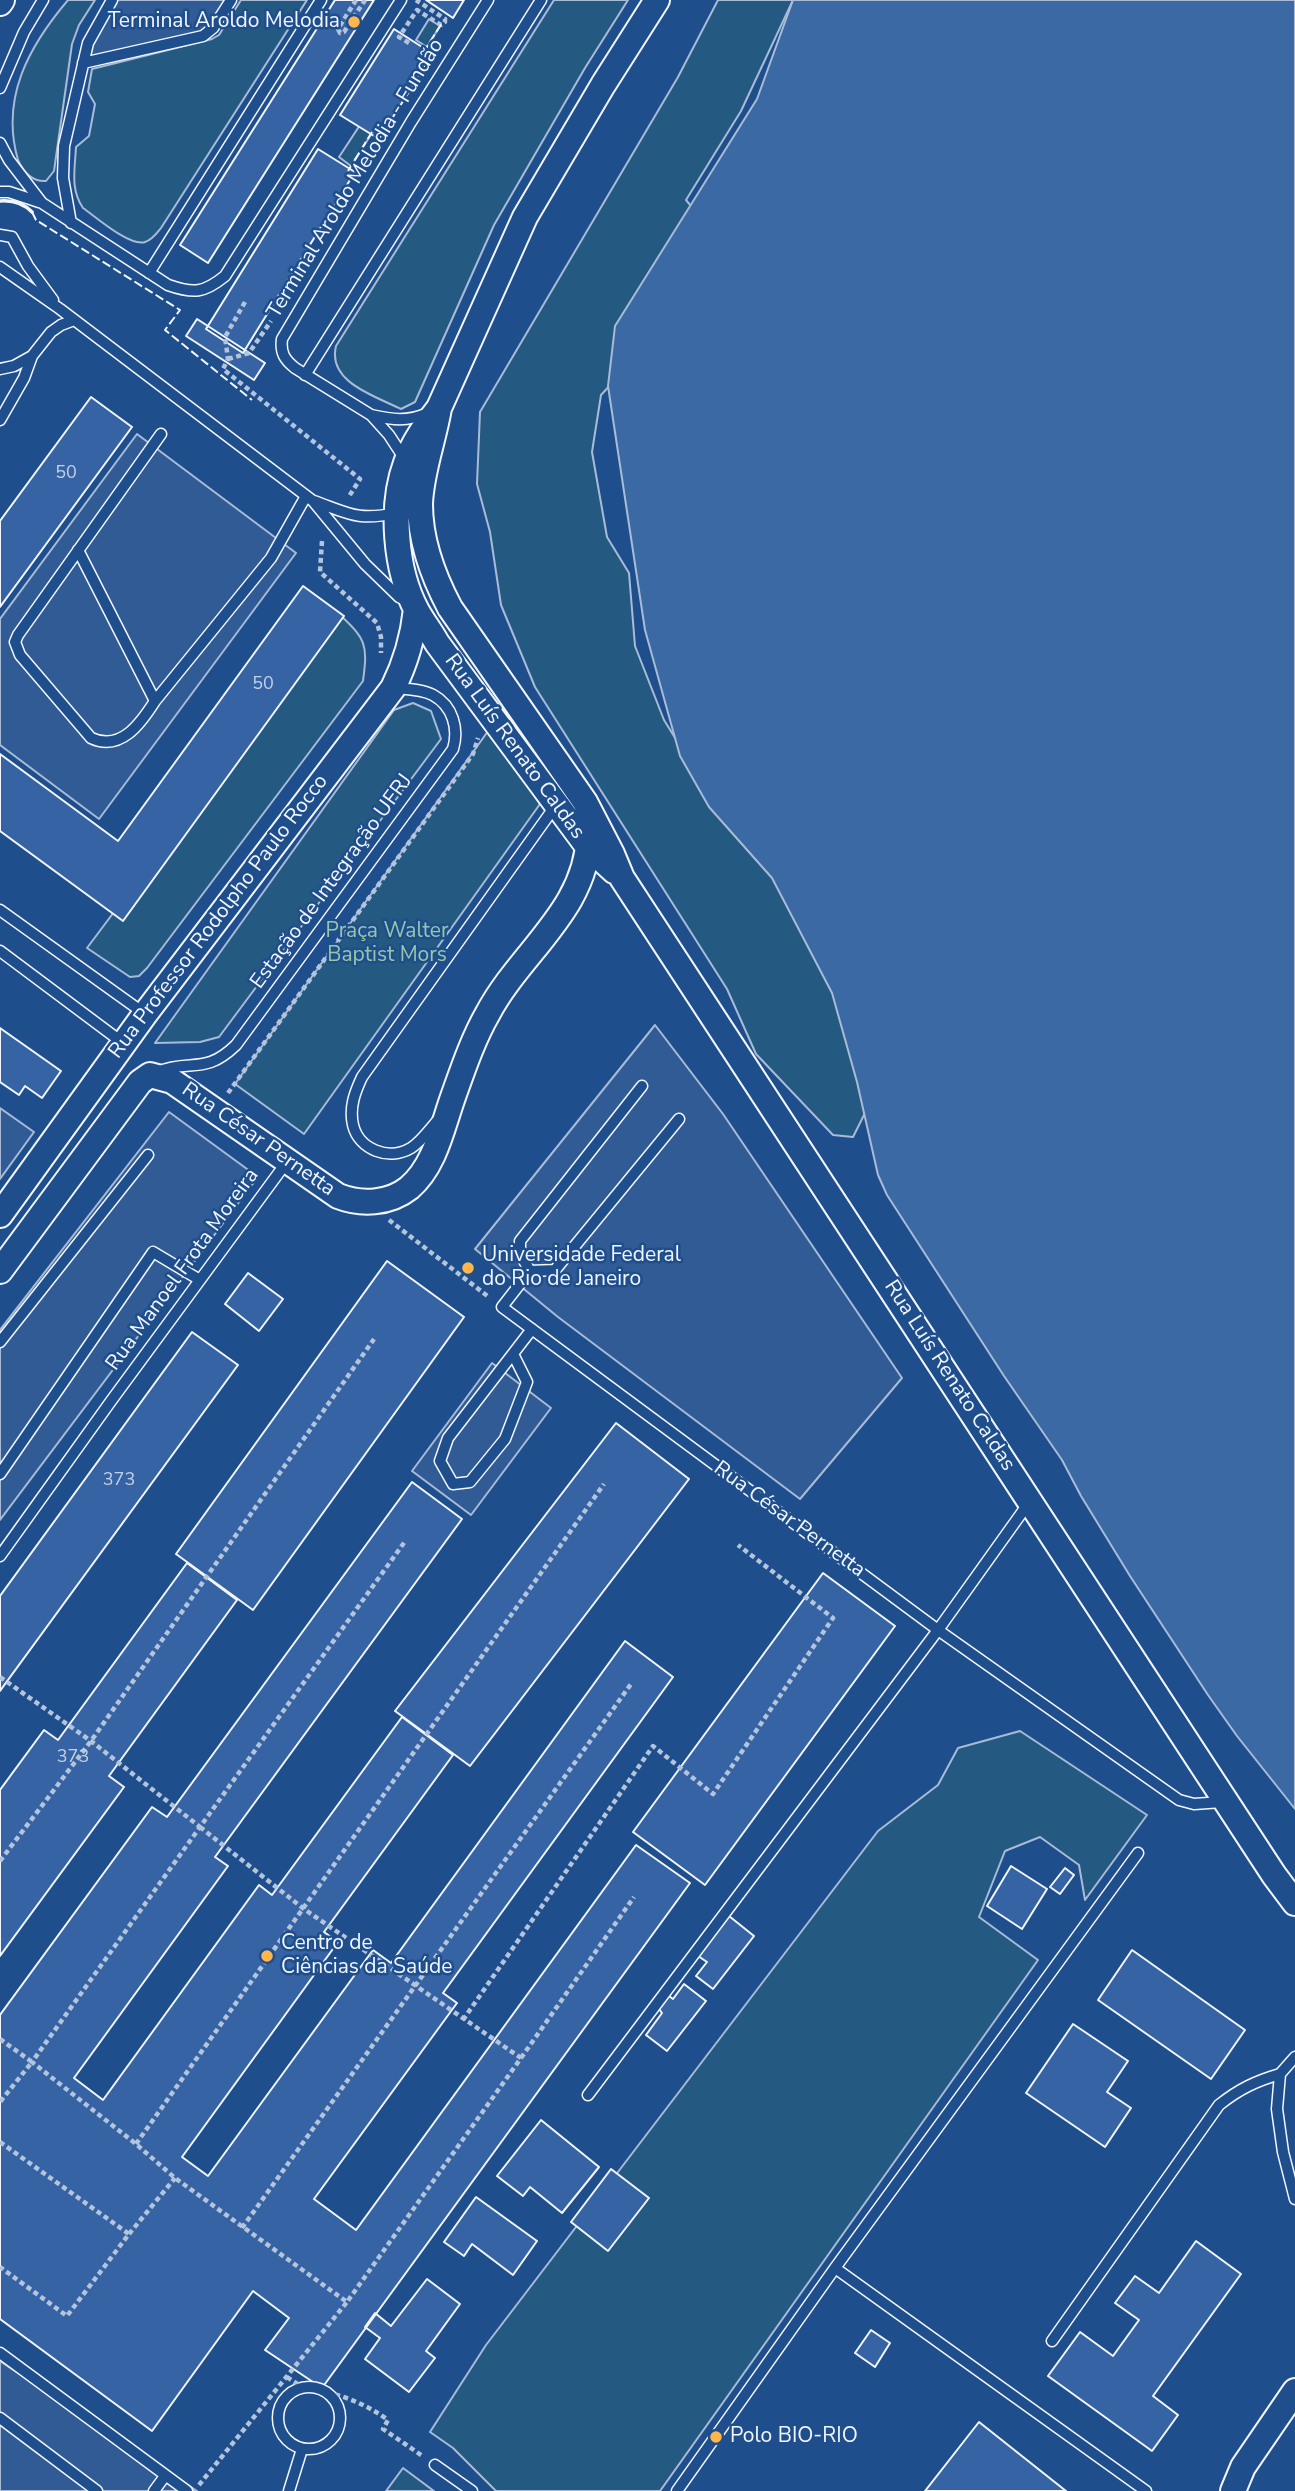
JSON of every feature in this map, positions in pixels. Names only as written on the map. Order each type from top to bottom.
[{"type":"street","points":[[415,606],[399,550],[397,513],[406,462],[420,434],[439,408],[525,216],[657,0]]},
{"type":"street","name":"Rua Luís Renato Caldas","points":[[439,408],[420,503],[424,538],[437,583],[450,608],[585,802],[622,878],[1226,1802],[1295,1903]]},
{"type":"street","name":"Rua Luís Renato Caldas","points":[[415,606],[437,643],[588,847],[622,878]]},
{"type":"street","name":"Rua Professor Rodolpho Paulo Rocco","points":[[0,1215],[123,1043],[393,688],[406,662],[413,634],[415,606]]},
{"type":"street","points":[[366,1203],[384,1200],[409,1188],[430,1162],[486,1015],[506,983],[575,893],[583,875],[589,830],[585,802]]},
{"type":"street","name":"Rua Professor Rodolpho Paulo Rocco","points":[[0,1271],[140,1082],[150,1075]]},
{"type":"street","name":"Rua César Pernetta","points":[[150,1075],[172,1081],[338,1196],[366,1203]]},
{"type":"street","points":[[1233,2491],[1243,2467],[1295,2391]]},
{"type":"lane","points":[[0,88],[24,32],[43,0]]},
{"type":"lane","points":[[71,223],[63,178],[64,146],[88,43],[112,0]]},
{"type":"lane","points":[[83,63],[204,36],[213,28],[231,0]]},
{"type":"lane","points":[[149,272],[321,0]]},
{"type":"lane","points":[[0,192],[26,197],[43,204],[168,285],[186,291],[201,291],[212,287],[225,276],[401,0]]},
{"type":"lane","name":"Terminal Aroldo Melodia - Fundão","points":[[406,462],[389,435],[371,415],[286,360],[282,354],[282,339],[411,122],[488,0]]},
{"type":"lane","points":[[305,374],[541,0]]},
{"type":"lane","points":[[0,143],[9,160],[43,204]]},
{"type":"lane","name":"Rua Luís Renato Caldas","points":[[0,235],[12,237],[27,266],[60,309]]},
{"type":"lane","name":"Rua Luís Renato Caldas","points":[[0,267],[60,309],[310,499],[365,564],[400,597],[415,606]]},
{"type":"lane","points":[[0,420],[24,378],[32,356],[51,332],[74,320]]},
{"type":"lane","points":[[0,369],[14,366],[32,356]]},
{"type":"lane","name":"Terminal Aroldo Melodia - Fundão","points":[[371,415],[398,421],[439,408]]},
{"type":"lane","points":[[162,434],[18,635],[16,648],[91,738],[100,743],[112,742],[126,736],[139,726],[271,558],[310,499]]},
{"type":"lane","name":"Rua Luís Renato Caldas","points":[[310,499],[354,517],[397,513]]},
{"type":"lane","points":[[78,550],[156,701]]},
{"type":"lane","name":"Estação de Integração UFRJ","points":[[150,1075],[169,1067],[209,1064],[236,1045],[453,749],[457,736],[455,725],[443,703],[433,695],[418,690],[393,688]]},
{"type":"lane","points":[[450,1105],[411,1148],[399,1152],[385,1154],[374,1150],[356,1134],[352,1124],[354,1094],[362,1077],[557,804]]},
{"type":"lane","points":[[0,910],[145,1014]]},
{"type":"lane","points":[[0,951],[123,1043]]},
{"type":"lane","points":[[530,1271],[520,1254],[520,1241],[642,1086]]},
{"type":"lane","points":[[502,1307],[530,1271],[555,1270],[679,1119]]},
{"type":"lane","points":[[0,1342],[148,1154]]},
{"type":"lane","name":"Rua Manoel Frota Moreira","points":[[0,1556],[287,1163]]},
{"type":"lane","points":[[0,1474],[153,1252],[200,1280]]},
{"type":"lane","name":"Rua César Pernetta","points":[[502,1307],[938,1630],[1178,1800],[1194,1804],[1226,1802]]},
{"type":"lane","points":[[513,1354],[527,1382],[505,1439],[470,1482],[453,1484],[440,1461],[448,1438],[532,1329]]},
{"type":"lane","points":[[587,2095],[938,1630],[1031,1500]]},
{"type":"lane","points":[[677,2491],[835,2268],[1138,1853]]},
{"type":"lane","points":[[1052,2341],[1219,2105],[1237,2090],[1255,2081],[1280,2074],[1295,2057]]},
{"type":"lane","points":[[1280,2074],[1277,2109],[1283,2152],[1295,2199]]},
{"type":"lane","points":[[835,2268],[1146,2491]]},
{"type":"lane","points":[[0,2353],[187,2491]]},
{"type":"lane","points":[[311,2386],[327,2392],[339,2410],[340,2421],[331,2440],[323,2446],[302,2449],[286,2440],[278,2423],[278,2413],[286,2396],[302,2387],[311,2386]]},
{"type":"lane","points":[[0,2418],[97,2491]]},
{"type":"lane","points":[[289,2491],[302,2449]]},
{"type":"lane","points":[[435,2465],[472,2491]]},
{"type":"lane","points":[[154,2491],[164,2476]]},
{"type":"path","points":[[356,0],[338,29],[340,33],[344,32],[365,0]]},
{"type":"path","points":[[409,43],[399,37],[416,10],[442,25],[445,22],[445,19],[415,0]]},
{"type":"path","points":[[245,302],[225,337],[228,359],[223,369],[360,479],[340,510]]},
{"type":"path","points":[[228,359],[249,353],[271,321]]},
{"type":"path","points":[[322,541],[320,572],[377,623],[381,648]]},
{"type":"path","points":[[366,1203],[502,1307]]},
{"type":"path","points":[[0,1861],[91,1741],[374,1339]]},
{"type":"path","points":[[136,2144],[604,1484]]},
{"type":"path","points":[[0,2102],[32,2062],[406,1540]]},
{"type":"path","points":[[463,2020],[653,1746],[713,1794],[833,1618],[738,1545]]},
{"type":"path","points":[[0,1677],[91,1741],[304,1909],[521,2058]]},
{"type":"path","points":[[242,2228],[631,1684]]},
{"type":"path","points":[[194,2491],[347,2302],[634,1897]]},
{"type":"path","points":[[0,2039],[136,2144],[175,2178],[347,2302]]},
{"type":"path","points":[[0,2142],[130,2234]]},
{"type":"path","points":[[0,2267],[67,2316],[175,2178]]},
{"type":"path","points":[[287,2377],[302,2387]]},
{"type":"path","points":[[327,2392],[350,2398],[380,2414],[388,2420],[383,2429],[435,2465]]},
{"type":"green space","points":[[68,0],[95,0],[79,25],[72,44],[54,171],[46,181],[41,181],[29,175],[18,160],[13,137],[16,94],[30,54]]},
{"type":"green space","points":[[241,0],[307,0],[161,228],[148,241],[131,240],[83,208],[76,194],[76,147],[89,136],[95,104],[88,92],[92,69],[212,39],[219,35]]},
{"type":"green space","points":[[554,0],[628,0],[585,68],[494,225],[415,402],[401,409],[367,393],[346,378],[335,359],[336,346]]},
{"type":"green space","points":[[718,0],[793,0],[741,111],[686,200],[711,230],[671,319],[601,395],[592,452],[607,537],[629,573],[635,646],[664,720],[698,775],[800,889],[870,1103],[853,1137],[833,1135],[756,1054],[727,989],[535,687],[501,605],[490,532],[477,484],[480,412],[678,77]]},
{"type":"green space","points":[[429,19],[440,26],[427,47],[416,40]]},
{"type":"green space","points":[[360,125],[372,133],[351,166],[339,157]]},
{"type":"green space","points":[[338,613],[360,636],[363,643],[363,681],[147,968],[139,976],[130,977],[87,948]]},
{"type":"green space","name":"Praça Walter Baptist Mors","points":[[413,703],[431,711],[441,739],[219,1037],[200,1042],[155,1043],[394,710]]},
{"type":"green space","name":"Praça Walter Baptist Mors","points":[[491,727],[540,804],[304,1134],[235,1084]]},
{"type":"green space","points":[[1020,1731],[1147,1815],[1085,1900],[1079,1865],[1040,1837],[1005,1851],[979,1917],[1038,1960],[660,2491],[496,2491],[453,2448],[430,2432],[486,2345],[878,1831],[938,1785],[958,1748]]},
{"type":"green space","points":[[403,2468],[434,2491],[386,2491]]},
{"type":"shaded area","points":[[112,0],[231,0],[203,36],[83,63]]},
{"type":"shaded area","points":[[793,0],[1295,0],[1295,1809],[1208,1695],[1130,1576],[1062,1460],[1004,1376],[887,1195],[878,1175],[857,1082],[832,993],[772,878],[709,807],[680,756],[645,630],[608,386],[615,326],[757,99]]},
{"type":"shaded area","points":[[137,434],[296,553],[99,819],[0,745],[0,619]]},
{"type":"shaded area","points":[[655,1025],[723,1114],[902,1378],[800,1499],[558,1317],[475,1249]]},
{"type":"shaded area","points":[[0,1108],[34,1132],[0,1179]]},
{"type":"shaded area","points":[[169,1112],[258,1177],[0,1520],[0,1330]]},
{"type":"shaded area","points":[[492,1363],[551,1408],[471,1515],[412,1471]]},
{"type":"shaded area","points":[[0,2361],[197,2491],[0,2491]]},
{"type":"building","points":[[335,0],[374,0],[208,263],[180,245]]},
{"type":"building","points":[[426,0],[464,0],[453,18]]},
{"type":"building","points":[[394,29],[433,54],[379,139],[340,115]]},
{"type":"building","points":[[318,149],[355,172],[243,353],[206,329]]},
{"type":"building","points":[[197,319],[265,363],[254,380],[186,336]]},
{"type":"building","points":[[91,397],[132,427],[0,607],[0,521]]},
{"type":"building","points":[[303,586],[344,616],[123,921],[0,831],[0,754],[118,841]]},
{"type":"building","points":[[0,1028],[61,1071],[42,1098],[25,1086],[19,1095],[0,1082]]},
{"type":"building","points":[[387,1261],[464,1317],[253,1610],[176,1554]]},
{"type":"building","points":[[248,1273],[283,1299],[259,1331],[225,1304]]},
{"type":"building","points":[[192,1332],[238,1365],[0,1691],[0,1596]]},
{"type":"building","points":[[616,1423],[689,1479],[470,1766],[395,1711]]},
{"type":"building","name":"Centro de Ciências da Saúde","points":[[412,1482],[462,1519],[215,1857],[228,1866],[74,2078],[103,2100],[259,1885],[272,1895],[402,1717],[453,1755],[324,1932],[338,1942],[182,2157],[208,2176],[373,1950],[391,1963],[625,1641],[673,1677],[443,1993],[457,2003],[314,2199],[356,2230],[636,1845],[690,1883],[322,2388],[265,2350],[289,2318],[253,2291],[152,2431],[0,2319],[0,2015],[152,1807],[167,1817]]},
{"type":"building","points":[[187,1563],[237,1600],[109,1776],[124,1787],[0,1956],[0,1790],[44,1730],[58,1740]]},
{"type":"building","points":[[823,1573],[895,1626],[705,1885],[633,1832]]},
{"type":"building","points":[[1011,1866],[1047,1889],[1022,1929],[987,1906]]},
{"type":"building","points":[[1065,1868],[1074,1875],[1060,1894],[1050,1887]]},
{"type":"building","points":[[729,1916],[754,1936],[713,1989],[696,1976],[707,1962],[698,1956]]},
{"type":"building","points":[[1132,1950],[1245,2030],[1211,2079],[1098,2000]]},
{"type":"building","points":[[684,1984],[706,2001],[667,2051],[646,2035],[662,2013],[656,2005],[665,1993],[673,1999]]},
{"type":"building","points":[[1073,2024],[1128,2061],[1107,2092],[1131,2108],[1105,2147],[1026,2093]]},
{"type":"building","points":[[541,2120],[599,2167],[562,2213],[530,2187],[523,2196],[497,2176]]},
{"type":"building","points":[[611,2169],[649,2198],[608,2251],[571,2222]]},
{"type":"building","points":[[476,2197],[537,2241],[513,2275],[472,2244],[464,2256],[444,2242]]},
{"type":"building","points":[[1196,2241],[1241,2274],[1153,2396],[1178,2415],[1152,2451],[1048,2376],[1080,2332],[1113,2356],[1139,2320],[1115,2303],[1135,2276],[1159,2293]]},
{"type":"building","points":[[427,2279],[460,2304],[426,2351],[435,2358],[409,2392],[365,2359],[380,2338],[365,2327],[375,2313],[391,2326]]},
{"type":"building","points":[[871,2330],[890,2343],[875,2367],[855,2353]]},
{"type":"building","points":[[979,2422],[1066,2491],[925,2491]]},
{"type":"fence","points":[[423,53],[442,23]]},
{"type":"fence","points":[[348,171],[372,132]]},
{"type":"fence","points":[[32,212],[36,220],[180,310],[165,330],[252,400]]},
{"type":"wall","points":[[0,201],[18,203],[32,212]]},
{"type":"place","name":"Terminal Aroldo Melodia","points":[[354,22]]},
{"type":"place","name":"Universidade Federal do Rio de Janeiro","points":[[468,1268]]},
{"type":"place","name":"Centro de Ciências da Saúde","points":[[267,1956]]},
{"type":"place","name":"Polo BIO-RIO","points":[[716,2437]]}]
